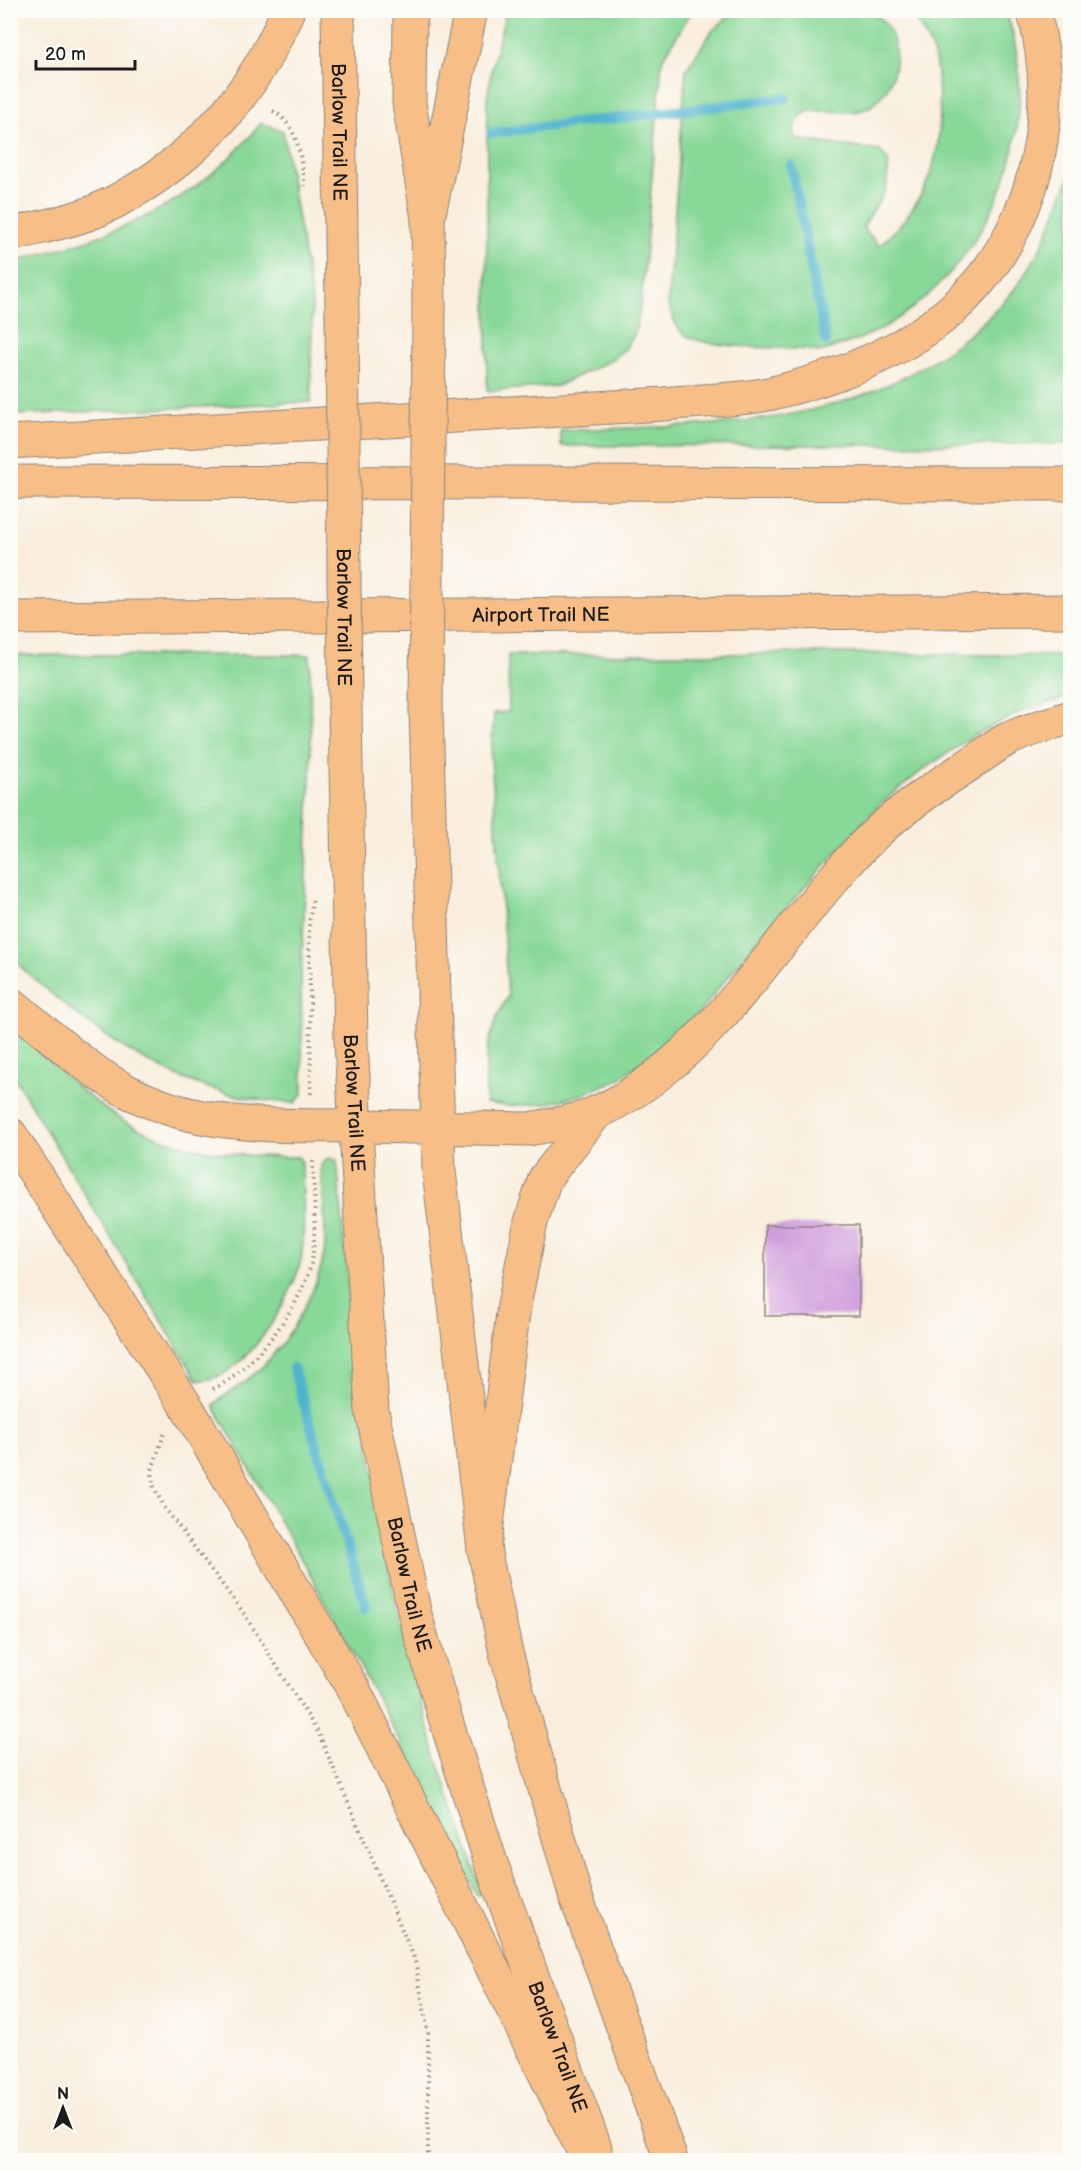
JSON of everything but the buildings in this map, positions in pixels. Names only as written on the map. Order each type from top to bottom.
[{"type":"main road","points":[[10,235],[97,210],[158,177],[202,139],[240,100],[273,47],[288,10]]},
{"type":"main road","name":"Barlow Trail NE","points":[[338,10],[345,709],[351,1042],[372,1411],[415,1616],[491,1863],[599,2160]]},
{"type":"main road","points":[[410,10],[409,103],[428,219],[426,710],[436,1127],[439,1171],[484,1549],[506,1653],[575,1894],[671,2160]]},
{"type":"main road","points":[[428,219],[471,10]]},
{"type":"main road","points":[[10,442],[664,404],[747,396],[771,393],[832,375],[895,350],[949,315],[989,271],[1020,219],[1038,160],[1046,82],[1033,10]]},
{"type":"main road","points":[[10,482],[1071,484]]},
{"type":"main road","name":"Airport Trail NE","points":[[10,618],[1071,611]]},
{"type":"main road","points":[[10,1003],[80,1060],[131,1093],[174,1110],[234,1124],[528,1129],[567,1122],[597,1112],[632,1093],[682,1054],[737,997],[831,883],[874,835],[929,792],[1007,739],[1071,717]]},
{"type":"main road","points":[[484,1549],[514,1305],[531,1222],[545,1178],[597,1112]]},
{"type":"main road","points":[[10,1134],[188,1409],[355,1692],[588,2160]]},
{"type":"path","points":[[273,111],[284,117],[298,139],[306,197]]},
{"type":"path","points":[[206,1392],[244,1370],[259,1354],[290,1309],[306,1280],[313,1254],[313,1161]]},
{"type":"path","points":[[169,1426],[155,1453],[152,1470],[153,1485],[164,1507],[237,1604],[319,1734],[415,1960],[428,2033],[428,2160]]},
{"type":"green space","points":[[506,11],[692,11],[662,60],[641,304],[634,336],[625,349],[609,361],[557,386],[487,391],[487,99]]},
{"type":"green space","points":[[735,11],[869,11],[884,22],[894,44],[895,56],[891,81],[885,92],[877,101],[860,111],[807,112],[798,120],[794,131],[795,139],[880,151],[889,162],[886,189],[863,227],[879,246],[909,214],[920,197],[935,160],[938,140],[940,119],[935,60],[930,44],[910,11],[1006,11],[1017,56],[1019,101],[1014,146],[1001,189],[981,229],[955,266],[923,299],[886,326],[853,341],[818,352],[745,347],[695,340],[685,335],[679,328],[668,302],[686,70],[712,31]]},
{"type":"green space","points":[[261,123],[283,131],[312,301],[311,402],[11,415],[11,262],[83,242],[149,215],[179,198],[208,177]]},
{"type":"green space","points":[[1070,175],[1070,444],[561,446],[561,430],[718,424],[769,418],[819,408],[868,393],[915,371],[960,342],[997,309],[1014,290],[1041,247]]},
{"type":"green space","points":[[846,653],[1070,656],[1070,697],[1022,711],[975,735],[927,767],[881,803],[759,938],[700,1012],[619,1079],[578,1096],[544,1104],[507,1106],[486,1103],[490,1036],[500,1010],[508,997],[491,756],[494,713],[509,712],[508,655]]},
{"type":"green space","points":[[11,655],[310,655],[311,766],[301,980],[303,1094],[295,1103],[253,1099],[213,1089],[140,1058],[74,1012],[11,958]]},
{"type":"green space","points":[[11,1024],[100,1105],[135,1127],[157,1137],[203,1150],[250,1156],[298,1157],[302,1162],[303,1235],[301,1259],[296,1275],[277,1316],[263,1336],[231,1369],[214,1378],[197,1380],[11,1072]]},
{"type":"green space","points":[[328,1158],[337,1160],[353,1343],[394,1597],[437,1759],[483,1894],[477,1896],[351,1649],[214,1407],[215,1403],[249,1378],[271,1358],[292,1328],[311,1294],[323,1260],[325,1244],[321,1165]]},
{"type":"waterway","points":[[491,133],[786,98]]},
{"type":"waterway","points":[[791,165],[826,341]]},
{"type":"waterway","points":[[293,1368],[366,1607]]}]
